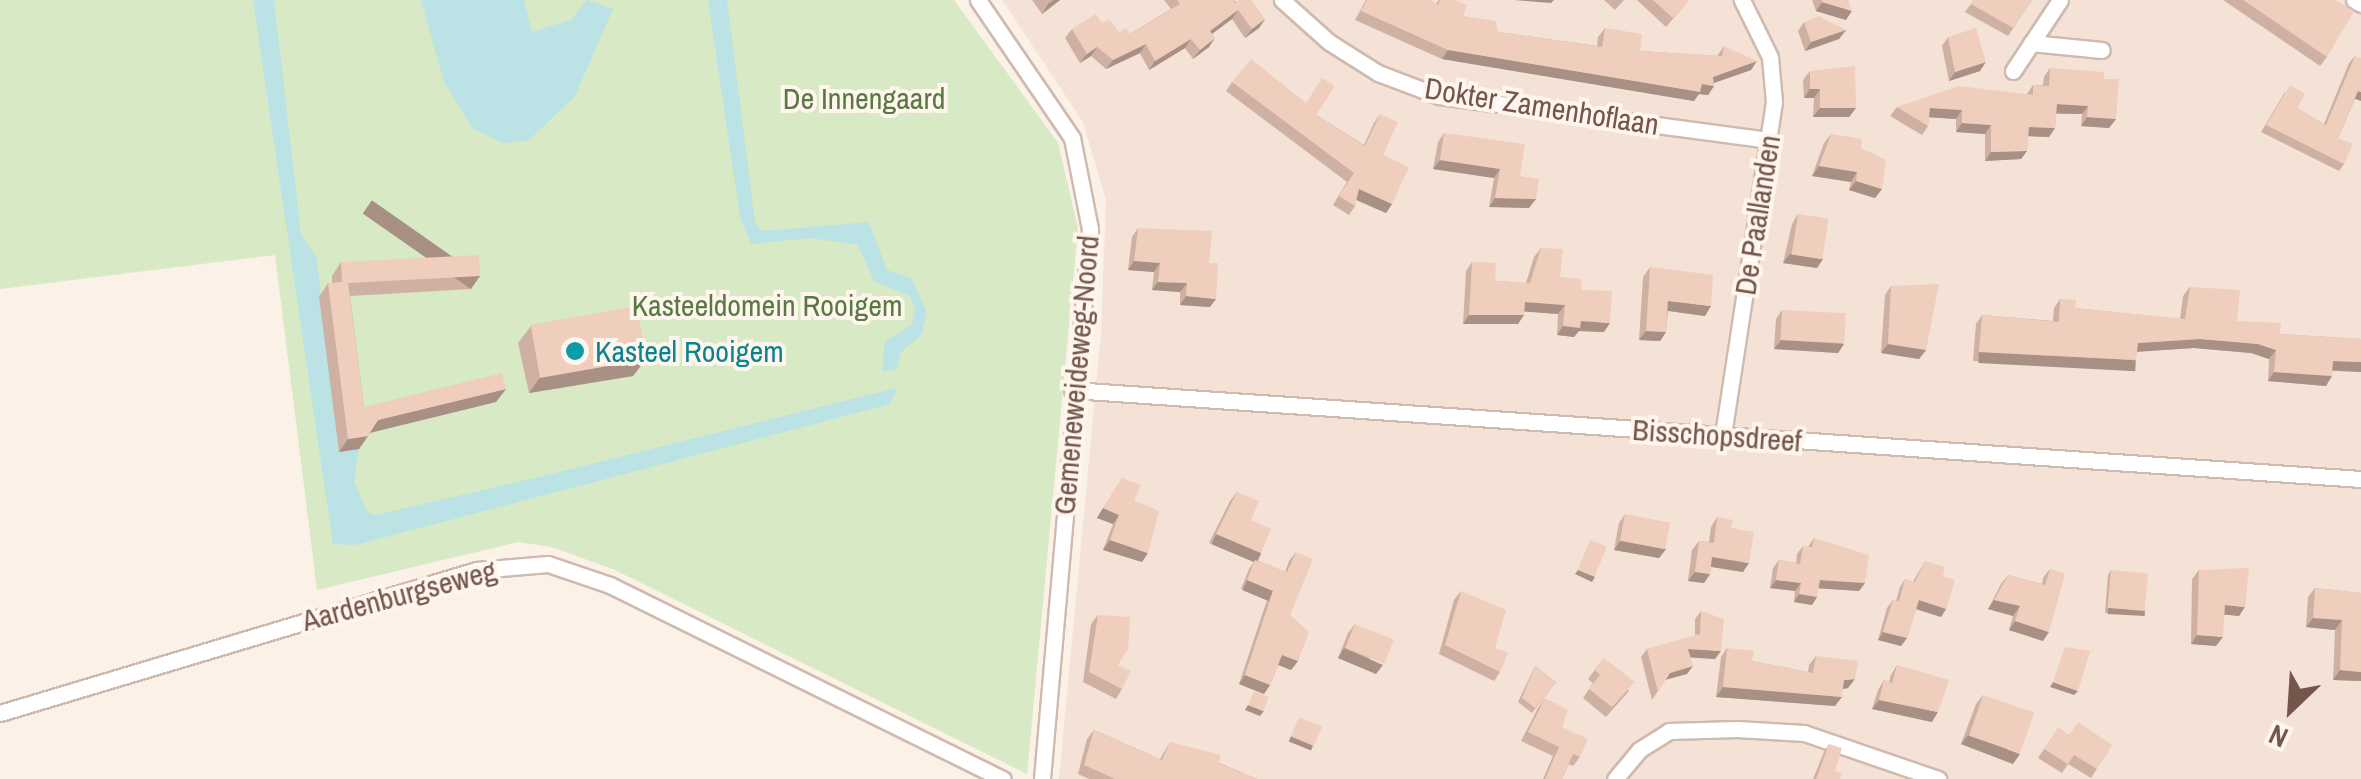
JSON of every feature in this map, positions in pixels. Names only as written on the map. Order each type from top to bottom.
[{"type":"street","name":"Gemeneweideweg-Noord","points":[[978,0],[1072,138],[1081,166],[1090,229],[1072,390],[1042,779]]},
{"type":"street","name":"Dokter Zamenhoflaan","points":[[1282,0],[1328,42],[1378,73],[1439,96],[1768,140]]},
{"type":"street","name":"De Paallanden","points":[[1723,436],[1774,102],[1770,58],[1742,0]]},
{"type":"street","points":[[2012,72],[2060,0]]},
{"type":"street","points":[[2354,0],[2361,4]]},
{"type":"street","points":[[2032,43],[2102,50]]},
{"type":"street","name":"Bisschopsdreef","points":[[1072,390],[2361,479]]},
{"type":"street","name":"Aardenburgseweg","points":[[0,713],[477,570],[548,564],[610,585],[1003,779]]},
{"type":"street","points":[[1615,779],[1638,750],[1669,731],[1737,729],[1804,733],[1938,779]]},
{"type":"shaded area","points":[[1002,0],[2361,0],[2361,779],[1059,779],[1101,333],[1106,200],[1083,122]]},
{"type":"green space","name":"Kasteeldomein Rooigem","points":[[0,0],[954,0],[1058,143],[1078,228],[1027,774],[615,570],[552,547],[518,542],[317,590],[275,255],[0,289]]},
{"type":"water","points":[[253,0],[274,0],[301,234],[317,259],[339,451],[359,449],[354,481],[367,512],[376,515],[543,476],[897,388],[890,404],[355,545],[333,544]]},
{"type":"water","points":[[421,0],[524,0],[532,32],[571,20],[587,0],[613,9],[575,96],[529,140],[503,143],[472,128],[444,82]]},
{"type":"water","points":[[708,0],[727,0],[755,223],[762,231],[869,222],[887,270],[911,278],[927,313],[921,335],[900,353],[897,370],[882,371],[885,341],[912,325],[915,310],[910,296],[874,281],[858,245],[810,238],[751,244],[740,217]]},
{"type":"building","points":[[1177,0],[1251,0],[1265,19],[1252,29],[1238,10],[1210,31],[1215,38],[1200,50],[1191,39],[1155,61],[1146,44],[1113,60],[1097,47],[1087,54],[1072,29],[1096,14],[1102,23],[1109,19],[1119,32],[1126,28],[1130,34],[1180,4]]},
{"type":"building","points":[[1367,0],[1430,0],[1438,5],[1440,0],[1455,0],[1467,5],[1463,16],[1496,21],[1498,32],[1602,47],[1605,28],[1642,34],[1640,51],[1722,56],[1724,46],[1757,61],[1713,77],[1714,86],[1702,84],[1700,92],[1448,50],[1361,11]]},
{"type":"building","points":[[1653,0],[1689,0],[1673,18]]},
{"type":"building","points":[[1848,0],[1852,11],[1822,2]]},
{"type":"building","points":[[1974,0],[2032,0],[2013,28],[1971,4]]},
{"type":"building","points":[[2243,0],[2335,0],[2354,11],[2327,57]]},
{"type":"building","points":[[1819,16],[1846,30],[1811,42],[1804,22]]},
{"type":"building","points":[[1976,28],[1986,62],[1955,72],[1948,37]]},
{"type":"building","points":[[2355,56],[2361,58],[2361,92],[2358,91],[2338,138],[2353,144],[2344,164],[2266,125],[2290,85],[2305,94],[2297,108],[2326,125]]},
{"type":"building","points":[[1251,59],[1306,103],[1322,78],[1335,86],[1316,115],[1365,146],[1380,114],[1398,122],[1383,155],[1409,167],[1392,204],[1359,189],[1355,206],[1339,196],[1354,173],[1232,82]]},
{"type":"building","points":[[1855,66],[1856,108],[1820,108],[1820,89],[1810,89],[1810,71]]},
{"type":"building","points":[[2050,68],[2104,72],[2104,79],[2119,79],[2116,119],[2087,117],[2088,106],[2057,104],[2055,128],[2029,127],[2027,151],[1991,152],[1991,125],[1962,123],[1962,110],[1930,108],[1928,126],[1897,107],[1959,86],[2033,95],[2033,85],[2049,86]]},
{"type":"building","points":[[1444,133],[1525,144],[1520,176],[1539,179],[1536,199],[1495,198],[1500,169],[1440,160]]},
{"type":"building","points":[[1831,134],[1862,139],[1861,148],[1886,160],[1882,189],[1856,181],[1857,172],[1819,166]]},
{"type":"building","points":[[1798,214],[1829,219],[1822,259],[1792,254]]},
{"type":"building","points":[[1138,228],[1212,231],[1209,263],[1218,263],[1216,299],[1186,296],[1187,283],[1158,282],[1160,263],[1134,261]]},
{"type":"building","points":[[1541,248],[1563,249],[1560,277],[1581,279],[1582,290],[1612,291],[1610,323],[1581,321],[1580,328],[1563,326],[1565,305],[1525,302],[1524,315],[1469,315],[1472,262],[1496,263],[1495,281],[1530,283]]},
{"type":"building","points":[[479,255],[480,276],[348,283],[364,407],[502,373],[506,389],[378,420],[368,436],[348,439],[328,283],[342,282],[341,262]]},
{"type":"building","points":[[1650,267],[1713,275],[1711,306],[1668,301],[1666,332],[1646,331]]},
{"type":"building","points":[[1939,284],[1926,350],[1888,344],[1891,286]]},
{"type":"building","points":[[2190,287],[2240,290],[2237,321],[2281,323],[2280,334],[2361,339],[2361,362],[2333,361],[2332,376],[2274,372],[2276,350],[2258,344],[2200,339],[2138,343],[2136,360],[1979,352],[1982,315],[2059,322],[2060,299],[2076,300],[2075,308],[2185,319]]},
{"type":"building","name":"Kasteel Rooigem","points":[[637,306],[646,359],[540,378],[531,325]]},
{"type":"building","points":[[1782,310],[1846,313],[1844,343],[1780,340]]},
{"type":"building","points":[[1122,478],[1141,485],[1134,500],[1159,511],[1148,553],[1110,540],[1119,515],[1103,508]]},
{"type":"building","points":[[1237,492],[1259,501],[1251,520],[1271,529],[1261,553],[1216,534]]},
{"type":"building","points":[[1625,514],[1670,523],[1665,549],[1620,541]]},
{"type":"building","points":[[1717,517],[1733,520],[1731,528],[1754,532],[1749,563],[1712,557],[1710,574],[1695,572],[1699,541],[1714,543]]},
{"type":"building","points":[[1814,538],[1869,555],[1865,583],[1820,580],[1817,597],[1799,594],[1801,583],[1776,580],[1779,560],[1800,564],[1803,546],[1812,547]]},
{"type":"building","points":[[1590,540],[1607,547],[1595,576],[1578,570]]},
{"type":"building","points":[[1296,552],[1313,559],[1290,615],[1309,632],[1298,661],[1282,655],[1270,685],[1245,675],[1273,591],[1247,580],[1255,560],[1287,572]]},
{"type":"building","points":[[1925,561],[1945,567],[1943,576],[1955,580],[1946,609],[1919,600],[1907,638],[1883,632],[1893,600],[1899,601],[1905,579],[1915,582]]},
{"type":"building","points":[[2249,568],[2245,607],[2225,605],[2223,637],[2197,635],[2199,570]]},
{"type":"building","points":[[2050,569],[2065,574],[2049,632],[2015,621],[2020,606],[1994,600],[2008,575],[2045,585]]},
{"type":"building","points":[[2111,570],[2148,573],[2145,611],[2108,608]]},
{"type":"building","points":[[2315,588],[2361,593],[2361,672],[2340,670],[2342,620],[2313,618]]},
{"type":"building","points":[[1461,591],[1506,610],[1495,648],[1508,653],[1500,672],[1445,645]]},
{"type":"building","points":[[1701,611],[1724,619],[1721,651],[1688,649],[1693,666],[1670,673],[1658,692],[1647,649],[1700,634]]},
{"type":"building","points":[[1098,615],[1130,617],[1128,649],[1118,665],[1131,671],[1122,689],[1089,672]]},
{"type":"building","points":[[1355,624],[1394,640],[1384,664],[1345,648]]},
{"type":"building","points":[[2065,647],[2090,651],[2078,691],[2053,682]]},
{"type":"building","points":[[1727,648],[1754,651],[1752,661],[1813,673],[1816,656],[1858,661],[1855,679],[1844,680],[1842,697],[1723,687]]},
{"type":"building","points":[[1604,658],[1635,682],[1612,707],[1589,689],[1600,675],[1594,669]]},
{"type":"building","points":[[1897,665],[1949,680],[1938,712],[1879,700],[1884,680],[1892,683]]},
{"type":"building","points":[[1535,666],[1556,682],[1535,708],[1522,698]]},
{"type":"building","points":[[1254,691],[1269,697],[1263,711],[1248,705]]},
{"type":"building","points":[[1983,695],[2034,713],[2020,753],[1969,736]]},
{"type":"building","points":[[1545,698],[1568,710],[1562,727],[1588,739],[1580,757],[1573,754],[1562,779],[1545,779],[1559,747],[1528,732]]},
{"type":"building","points":[[1299,717],[1322,727],[1314,746],[1291,736]]},
{"type":"building","points":[[2078,722],[2112,745],[2097,769],[2074,755],[2068,764],[2044,749],[2058,728],[2069,735]]},
{"type":"building","points":[[1094,730],[1162,760],[1170,742],[1221,755],[1218,763],[1257,779],[1115,779],[1084,765]]},
{"type":"building","points":[[1829,744],[1842,748],[1835,771],[1842,774],[1840,779],[1816,779]]},
{"type":"place","name":"Kasteel Rooigem","points":[[575,351]]},
{"type":"park label","name":"De Innengaard","points":[[864,98]]}]
